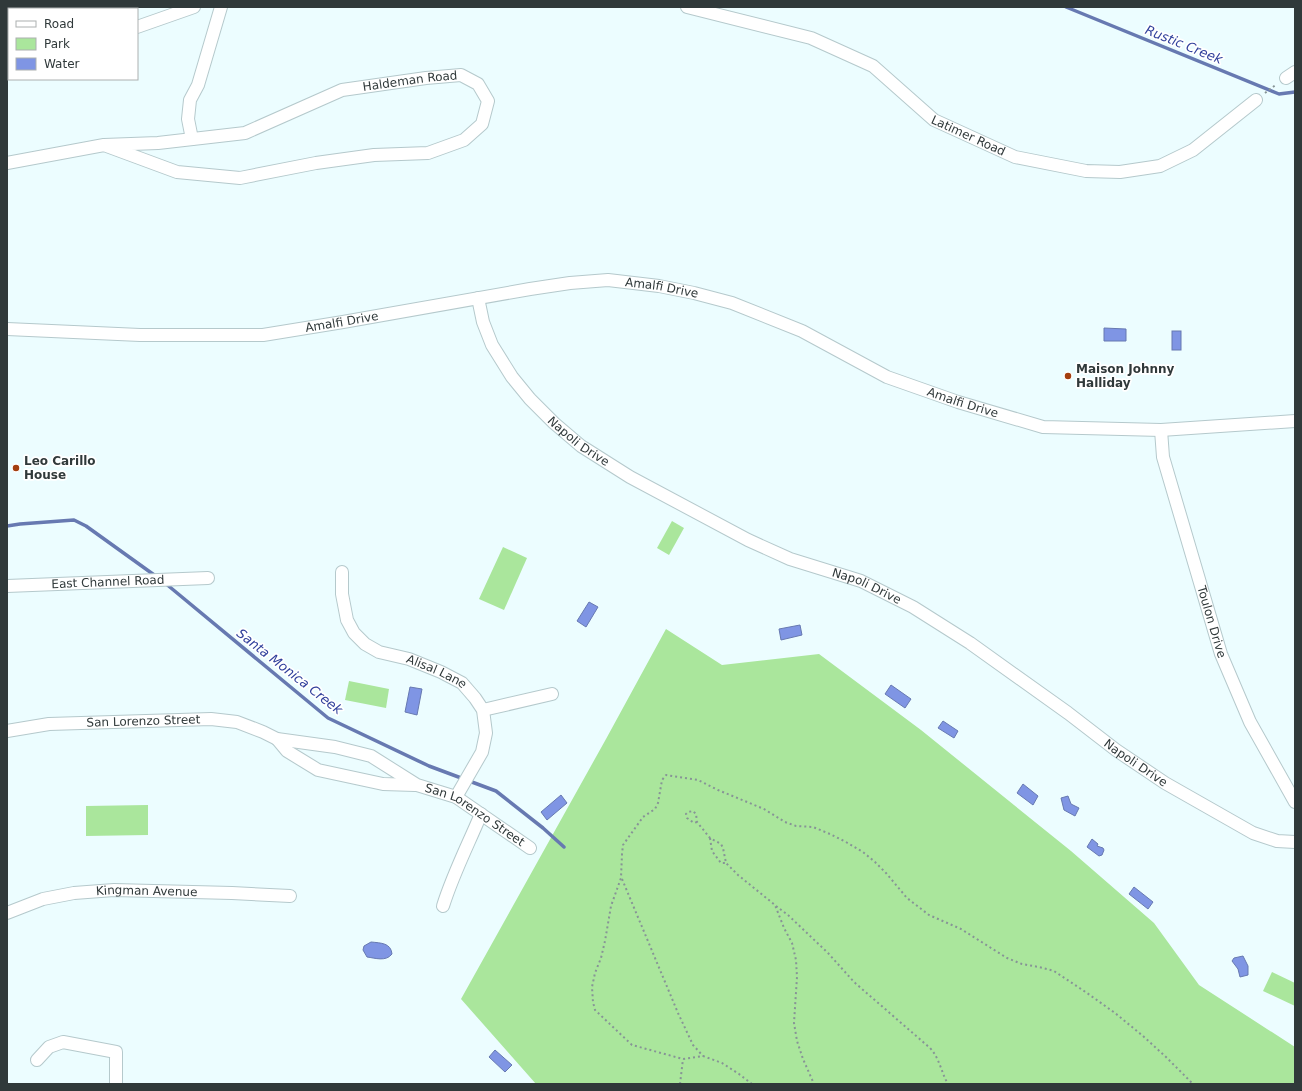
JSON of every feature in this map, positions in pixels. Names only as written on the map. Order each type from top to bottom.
[{"type":"street","points":[[138,27],[194,7]]},
{"type":"street","points":[[192,139],[188,118],[190,100],[198,84],[221,7]]},
{"type":"street","name":"Latimer Road","points":[[687,7],[811,38],[873,66],[934,120],[1015,157],[1086,171],[1120,172],[1160,166],[1193,150],[1256,100]]},
{"type":"street","name":"Haldeman Road","points":[[7,163],[104,145],[158,143],[245,132],[342,90],[426,78],[461,75],[478,84],[488,101],[482,124],[464,140],[428,153],[374,155],[316,163],[240,178],[177,172],[104,145]]},
{"type":"street","name":"Amalfi Drive","points":[[7,329],[140,335],[263,335],[570,283],[608,280],[659,286],[732,304],[802,331],[887,377],[958,402],[1043,427],[1161,430],[1295,421]]},
{"type":"street","name":"Napoli Drive","points":[[478,298],[483,322],[492,345],[512,377],[530,399],[554,423],[581,446],[630,477],[748,540],[790,559],[861,581],[913,607],[970,643],[1068,713],[1116,750],[1165,783],[1253,833],[1277,841],[1295,842]]},
{"type":"street","name":"Toulon Drive","points":[[1161,430],[1163,457],[1221,654],[1250,722],[1295,802]]},
{"type":"street","name":"Alisal Lane","points":[[342,572],[342,594],[347,620],[354,633],[365,644],[379,652],[409,659],[441,672],[462,683],[483,710],[486,733],[482,752],[456,797]]},
{"type":"street","name":"East Channel Road","points":[[7,586],[208,578]]},
{"type":"street","points":[[483,710],[552,694]]},
{"type":"street","name":"San Lorenzo Street","points":[[7,731],[49,724],[211,720],[237,722],[277,739],[334,746],[371,756],[417,785],[456,797],[530,848]]},
{"type":"street","name":"San Lorenzo Street","points":[[277,739],[287,751],[318,770],[384,784],[417,785]]},
{"type":"street","points":[[443,906],[451,882],[470,842],[481,814]]},
{"type":"street","name":"Kingman Avenue","points":[[7,914],[43,899],[74,893],[106,890],[290,896]]},
{"type":"street","points":[[37,1060],[49,1047],[64,1042],[116,1052],[116,1084]]},
{"type":"path","points":[[1256,100],[1291,75]]},
{"type":"path","points":[[703,1056],[683,1059],[632,1045],[595,1010],[593,1002],[592,987],[595,973],[605,941],[611,906],[621,878],[623,845],[643,817],[654,809],[658,803],[662,780],[666,775],[698,780],[764,809],[785,822],[796,826],[813,827],[830,834],[862,852],[886,873],[907,898],[929,915],[961,929],[1007,958],[1022,964],[1054,971],[1087,993],[1143,1036],[1193,1084]]},
{"type":"path","points":[[697,822],[694,823],[686,818],[686,814],[693,811],[696,814],[697,822],[710,838],[721,844],[726,863],[738,875],[788,915],[854,982],[936,1054],[948,1084]]},
{"type":"path","points":[[710,838],[712,851],[721,863],[726,863]]},
{"type":"path","points":[[621,878],[693,1045],[703,1056],[722,1063],[752,1084]]},
{"type":"path","points":[[775,905],[792,943],[796,960],[797,978],[794,1023],[797,1040],[803,1059],[814,1084]]},
{"type":"path","points":[[680,1084],[683,1059]]},
{"type":"green space","points":[[7,7],[121,7],[8,8],[7,52]]},
{"type":"green space","points":[[672,521],[684,528],[669,555],[657,548]]},
{"type":"green space","points":[[503,547],[527,558],[504,610],[479,599]]},
{"type":"green space","points":[[666,629],[722,665],[819,654],[921,730],[1071,851],[1154,923],[1199,985],[1295,1047],[1295,1084],[536,1084],[461,999]]},
{"type":"green space","points":[[349,681],[389,689],[386,708],[345,700]]},
{"type":"green space","points":[[148,805],[148,835],[86,836],[86,806]]},
{"type":"green space","points":[[1272,972],[1295,983],[1295,1006],[1263,991]]},
{"type":"water","points":[[1104,328],[1126,329],[1126,341],[1104,341]]},
{"type":"water","points":[[1172,331],[1181,331],[1181,350],[1172,350]]},
{"type":"water","points":[[589,602],[598,607],[586,627],[577,621]]},
{"type":"water","points":[[800,625],[802,635],[781,640],[779,629]]},
{"type":"water","points":[[891,685],[911,699],[905,708],[885,694]]},
{"type":"water","points":[[410,687],[422,689],[417,715],[405,712]]},
{"type":"water","points":[[943,721],[958,731],[954,738],[938,728]]},
{"type":"water","points":[[1023,784],[1038,796],[1033,805],[1017,793]]},
{"type":"water","points":[[561,795],[567,803],[547,820],[541,812]]},
{"type":"water","points":[[1068,796],[1071,804],[1079,808],[1075,816],[1064,810],[1061,798]]},
{"type":"water","points":[[1092,839],[1098,844],[1097,846],[1103,848],[1104,850],[1102,855],[1099,856],[1087,847]]},
{"type":"water","points":[[1134,887],[1153,902],[1148,909],[1129,894]]},
{"type":"water","points":[[371,942],[382,943],[388,946],[392,954],[384,959],[367,957],[363,950],[364,946]]},
{"type":"water","points":[[1243,956],[1248,966],[1248,975],[1240,977],[1238,969],[1232,961],[1234,958]]},
{"type":"water","points":[[495,1050],[512,1065],[505,1072],[489,1057]]},
{"type":"waterway","name":"Rustic Creek","points":[[1066,7],[1279,94],[1295,92]]},
{"type":"waterway","name":"Santa Monica Creek","points":[[7,526],[74,520],[86,526],[157,577]]},
{"type":"waterway","name":"Santa Monica Creek","points":[[165,583],[328,718],[429,766],[496,791],[543,828],[564,847]]},
{"type":"place","name":"Maison Johnny Halliday","points":[[1068,376]]},
{"type":"place","name":"Leo Carillo House","points":[[16,468]]}]
